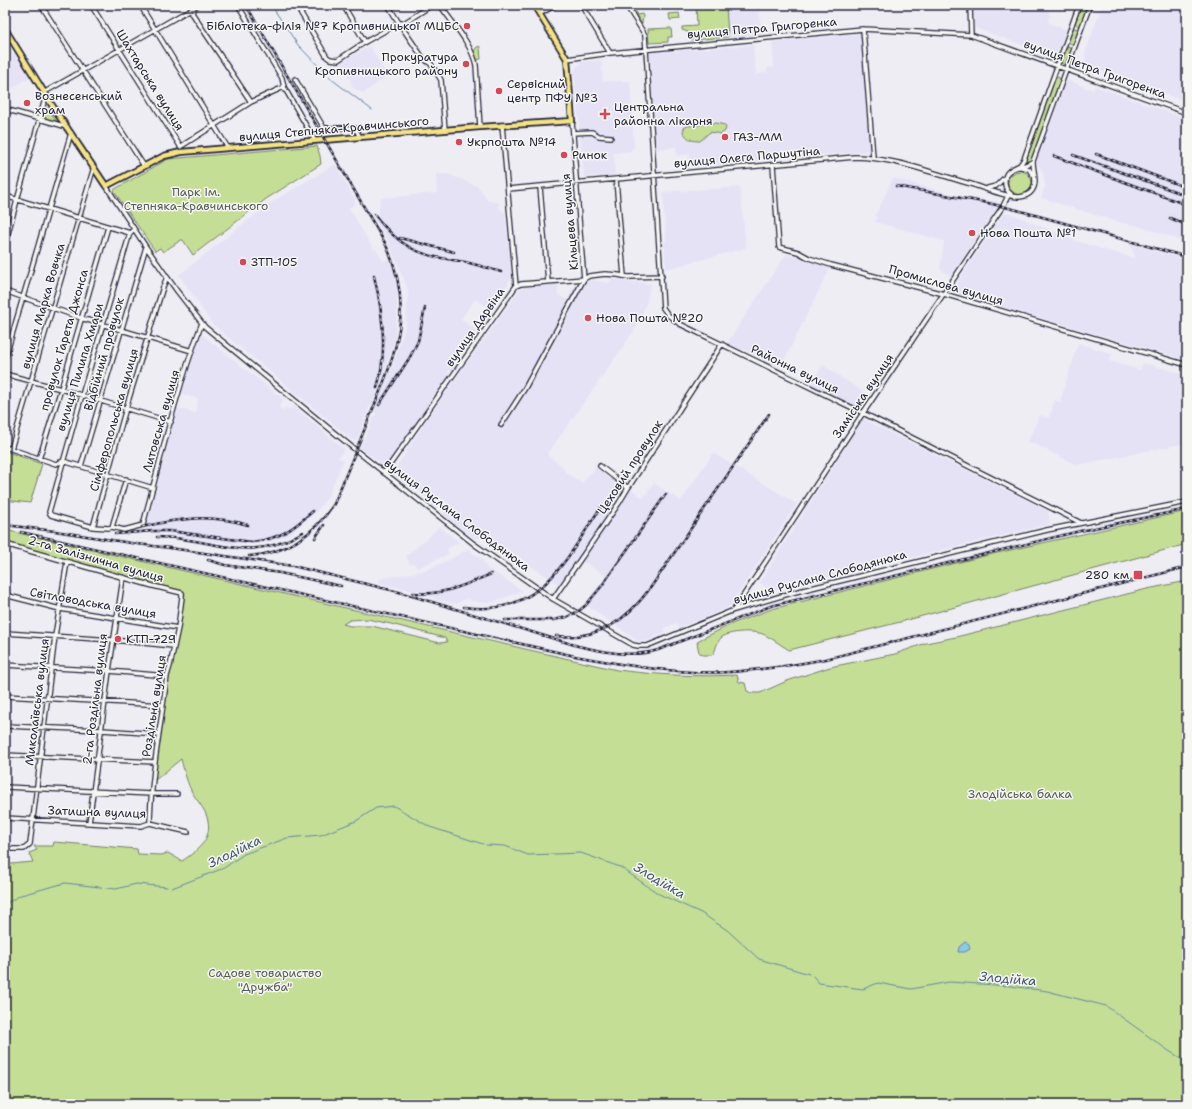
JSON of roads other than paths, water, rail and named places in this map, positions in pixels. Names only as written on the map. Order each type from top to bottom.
[{"type":"main road","name":"Кільцева вулиця","points":[[534,5],[567,59],[572,121]]},
{"type":"main road","name":"вулиця Руслана Слободянюка","points":[[5,29],[45,94],[106,186]]},
{"type":"main road","name":"вулиця Степняка-Кравчинського","points":[[106,186],[164,156],[181,152],[502,125],[572,121]]},
{"type":"street","points":[[41,5],[144,166]]},
{"type":"street","name":"Шахтарська вулиця","points":[[91,5],[180,146]]},
{"type":"street","points":[[140,5],[228,148]]},
{"type":"street","points":[[5,244],[40,119],[45,94],[193,6],[198,5]]},
{"type":"street","points":[[238,5],[282,78],[284,87],[315,141]]},
{"type":"street","points":[[296,5],[327,57],[338,60],[365,42],[404,22],[432,5]]},
{"type":"street","points":[[343,5],[365,42]]},
{"type":"street","points":[[388,5],[399,24],[423,58],[431,64],[441,80],[445,130]]},
{"type":"street","points":[[440,5],[474,58],[476,65],[480,127]]},
{"type":"street","points":[[539,14],[556,5]]},
{"type":"street","points":[[581,5],[610,53]]},
{"type":"street","name":"Районна вулиця","points":[[626,5],[645,35],[663,308],[668,315],[680,324],[863,413],[1082,523]]},
{"type":"street","points":[[970,5],[971,35]]},
{"type":"street","points":[[983,188],[993,188],[996,186],[1006,174],[1020,164],[1024,159],[1079,5]]},
{"type":"street","points":[[1006,174],[1005,184],[1009,194],[1013,196],[1023,196],[1028,194],[1035,186],[1033,161],[1090,5]]},
{"type":"street","points":[[193,6],[192,13],[251,102]]},
{"type":"street","points":[[1072,26],[1081,29]]},
{"type":"street","points":[[863,29],[873,157]]},
{"type":"street","name":"вулиця Петра Григоренка","points":[[567,59],[646,49],[863,29],[971,35],[1187,113]]},
{"type":"street","points":[[1066,43],[1075,47]]},
{"type":"street","points":[[295,79],[324,128],[355,128],[360,137]]},
{"type":"street","points":[[181,152],[180,146],[251,102],[284,87]]},
{"type":"street","points":[[5,109],[68,128]]},
{"type":"street","name":"Кільцева вулиця","points":[[501,425],[525,388],[584,279],[572,121]]},
{"type":"street","name":"вулиця Дарвіна","points":[[384,473],[516,286],[502,125]]},
{"type":"street","points":[[5,359],[24,298],[71,132]]},
{"type":"street","points":[[573,133],[592,132],[599,136],[611,137]]},
{"type":"street","name":"вулиця Олега Паршутіна","points":[[508,189],[855,157],[873,157],[1009,194]]},
{"type":"street","points":[[1012,169],[1029,165],[1033,161]]},
{"type":"street","name":"Промислова вулиця","points":[[773,165],[779,246],[831,265],[944,294],[1187,365]]},
{"type":"street","points":[[1020,166],[1028,169],[1034,176]]},
{"type":"street","name":"вулиця Марка Вовчка","points":[[11,449],[94,167]]},
{"type":"street","points":[[616,180],[624,276]]},
{"type":"street","name":"вулиця Руслана Слободянюка","points":[[106,186],[146,247],[202,323],[384,473],[474,544],[553,599],[629,643],[638,646],[647,646],[734,610],[810,588],[1039,532],[1187,502]]},
{"type":"street","points":[[540,187],[548,282]]},
{"type":"street","name":"Заміська вулиця","points":[[734,610],[1009,194]]},
{"type":"street","points":[[5,196],[130,233]]},
{"type":"street","name":"провулок Ґарета Джонса","points":[[39,459],[61,389],[108,226]]},
{"type":"street","name":"вулиця Пилипа Хмари","points":[[94,527],[51,515],[48,512],[130,233],[134,229]]},
{"type":"street","name":"Відбійний провулок","points":[[81,466],[146,247]]},
{"type":"street","points":[[516,286],[584,279],[588,276],[605,274],[628,277],[662,276]]},
{"type":"street","name":"Сімферопольська вулиця","points":[[94,527],[126,408],[165,281],[168,277]]},
{"type":"street","points":[[5,291],[81,318],[192,351]]},
{"type":"street","name":"Литовська вулиця","points":[[112,527],[124,530],[143,525],[171,422],[202,323]]},
{"type":"street","name":"Цеховий провулок","points":[[553,599],[619,503],[722,344]]},
{"type":"street","points":[[5,374],[32,380],[171,422]]},
{"type":"street","points":[[5,447],[56,464],[62,461],[153,488]]},
{"type":"street","points":[[600,466],[628,488]]},
{"type":"street","points":[[94,527],[112,527],[126,480]]},
{"type":"street","name":"2-га Залізнична вулиця","points":[[5,544],[123,578],[182,593]]},
{"type":"street","name":"Миколаївська вулиця","points":[[5,849],[24,849],[30,844],[55,636],[67,562]]},
{"type":"street","name":"2-га Роздільна вулиця","points":[[89,823],[113,640],[123,578]]},
{"type":"street","name":"Роздільна вулиця","points":[[150,823],[151,794],[158,734],[167,676],[178,628],[182,593]]},
{"type":"street","name":"Світловодська вулиця","points":[[5,595],[60,609],[178,628]]},
{"type":"street","points":[[5,633],[113,640],[174,646]]},
{"type":"street","points":[[5,666],[109,671],[167,676]]},
{"type":"street","points":[[5,696],[163,705]]},
{"type":"street","points":[[5,726],[158,734]]},
{"type":"street","points":[[5,755],[155,762]]},
{"type":"street","points":[[5,787],[177,794]]},
{"type":"street","name":"Затишна вулиця","points":[[5,818],[141,826],[150,823],[188,832]]},
{"type":"water","points":[[965,942],[969,944],[970,949],[965,952],[958,952],[959,947]]},
{"type":"waterway","points":[[271,5],[298,45],[330,78],[372,110]]},
{"type":"waterway","name":"Злодійка","points":[[172,888],[224,868],[244,854],[287,838],[321,835],[356,821],[376,808],[394,806],[430,827],[483,844]]},
{"type":"waterway","name":"Злодійка","points":[[486,845],[505,846],[528,855],[581,853],[620,867],[659,894],[701,913],[727,930],[759,959],[809,974]]},
{"type":"waterway","name":"Злодійка","points":[[5,904],[21,895],[65,883],[116,889],[136,884],[167,887]]},
{"type":"waterway","name":"Злодійка","points":[[813,976],[819,983],[863,989],[878,983],[911,989],[949,982],[1010,986],[1047,991],[1106,1006],[1187,1062]]},
{"type":"railway","points":[[246,5],[385,243],[394,267],[399,289],[401,310],[399,331],[388,372],[334,504],[318,524],[308,533],[287,547],[276,551],[249,556]]},
{"type":"railway","points":[[1096,154],[1177,184],[1187,190]]},
{"type":"railway","points":[[1073,155],[1177,192],[1187,197]]},
{"type":"railway","points":[[1054,156],[1187,205]]},
{"type":"railway","points":[[896,186],[988,203],[1017,210],[1187,257]]},
{"type":"railway","points":[[374,214],[392,235],[401,242],[421,253],[470,263],[501,272]]},
{"type":"railway","points":[[1170,218],[1187,225]]},
{"type":"railway","points":[[400,238],[454,252]]},
{"type":"railway","points":[[374,276],[380,303],[383,332],[382,360],[377,388]]},
{"type":"railway","points":[[379,405],[410,357],[418,341],[425,308]]},
{"type":"railway","points":[[556,636],[586,635],[599,631],[622,618],[642,599],[769,414]]},
{"type":"railway","points":[[505,620],[554,620],[567,617],[580,610],[601,587],[666,494]]},
{"type":"railway","points":[[464,607],[491,608],[513,603],[532,594],[548,581],[562,565],[601,507]]},
{"type":"railway","points":[[5,525],[293,566],[399,592],[578,646],[608,652],[638,654],[658,650],[771,606],[1080,531],[1187,509]]},
{"type":"railway","points":[[115,534],[170,531],[252,542],[262,541],[286,532],[313,511]]},
{"type":"railway","points":[[142,527],[169,521],[195,518],[221,519],[248,525]]},
{"type":"railway","points":[[315,538],[324,525]]},
{"type":"railway","points":[[21,532],[575,656],[671,671],[710,673],[754,670],[826,659],[1187,567]]},
{"type":"railway","points":[[157,537],[177,538],[247,549],[264,547],[283,542],[303,532]]},
{"type":"railway","points":[[208,560],[225,565],[280,573],[341,586]]},
{"type":"railway","points":[[413,593],[434,593],[453,589],[491,574]]},
{"type":"place","name":"Бібліотека-філія №7 Кропивницької МЦБС","points":[[467,26]]},
{"type":"place","name":"Прокуратура Кропивницького району","points":[[466,64]]},
{"type":"place","name":"Сервісний центр ПФУ №3","points":[[499,91]]},
{"type":"place","name":"Вознесенський храм","points":[[27,103]]},
{"type":"place","name":"Центральна районна лікарня","points":[[605,114]]},
{"type":"place","name":"ГАЗ-ММ","points":[[725,137]]},
{"type":"place","name":"Укрпошта №14","points":[[459,142]]},
{"type":"place","name":"Ринок","points":[[564,155]]},
{"type":"place","name":"Нова Пошта №1","points":[[972,233]]},
{"type":"place","name":"ЗТП-105","points":[[243,262]]},
{"type":"place","name":"Нова Пошта №20","points":[[588,318]]},
{"type":"place","name":"280 км","points":[[1138,575]]},
{"type":"place","name":"КТП-729","points":[[118,639]]},
{"type":"park label","name":"Парк ім. Степняка-Кравчинського","points":[[196,199]]},
{"type":"park label","name":"Злодійська балка","points":[[1020,794]]},
{"type":"park label","name":"Садове товариство \"Дружба\"","points":[[265,980]]}]
